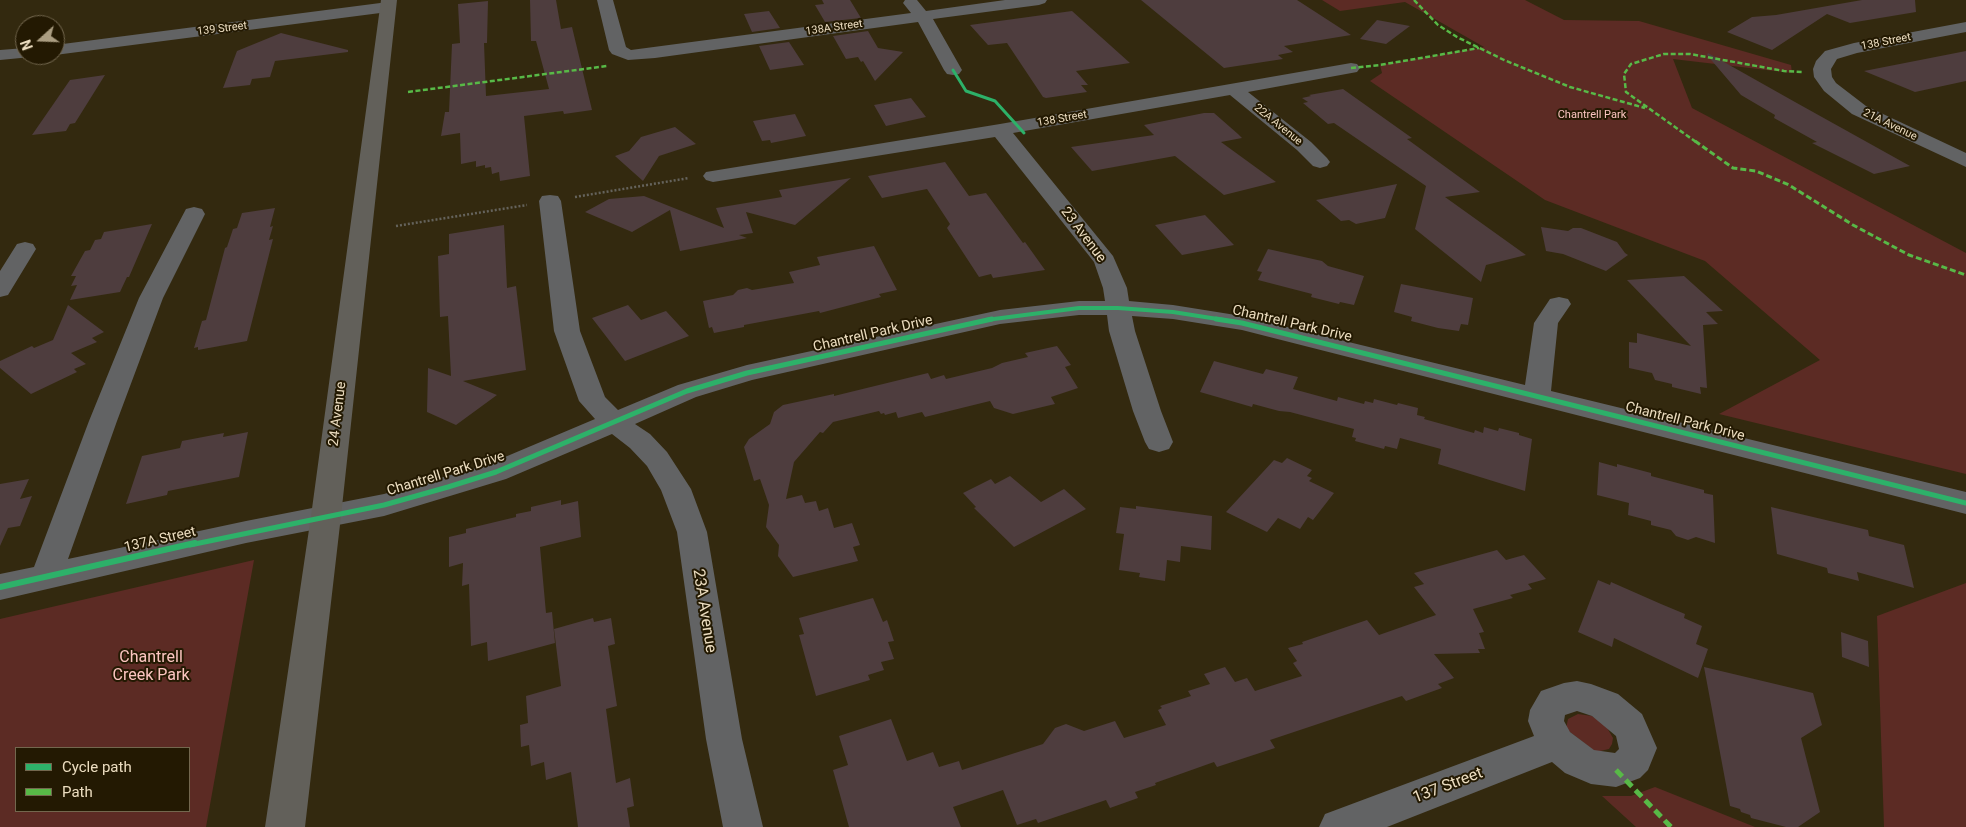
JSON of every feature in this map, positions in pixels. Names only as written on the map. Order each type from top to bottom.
[{"type":"main road","name":"24 Avenue","points":[[285,827],[326,516],[389,4]]},
{"type":"street","name":"138A Street","points":[[605,0],[618,50],[628,55],[1039,0]]},
{"type":"street","points":[[908,0],[922,16],[953,70]]},
{"type":"street","name":"139 Street","points":[[65,49],[389,4]]},
{"type":"street","name":"138 Street","points":[[1823,77],[1822,69],[1825,61],[1832,55],[1854,48],[1966,27]]},
{"type":"street","points":[[0,55],[15,54]]},
{"type":"street","name":"138 Street","points":[[713,176],[1000,130],[1351,68]]},
{"type":"street","name":"21A Avenue","points":[[1823,77],[1830,87],[1842,98],[1859,110],[1966,161]]},
{"type":"street","name":"22A Avenue","points":[[1234,89],[1304,146],[1320,162]]},
{"type":"street","name":"23 Avenue","points":[[1000,130],[1105,261],[1116,288],[1122,331],[1146,411],[1159,442]]},
{"type":"street","name":"23A Avenue","points":[[550,201],[566,331],[593,401],[614,421],[640,441],[657,459],[676,488],[692,532],[724,739],[743,827]]},
{"type":"street","points":[[46,577],[103,421],[151,298],[194,214]]},
{"type":"street","points":[[0,290],[25,249]]},
{"type":"street","points":[[1536,396],[1546,323],[1559,304]]},
{"type":"street","name":"Chantrell Park Drive","points":[[326,516],[384,505],[496,472],[687,391],[747,373],[1000,317],[1079,308],[1118,308],[1174,312],[1242,323],[1966,503]]},
{"type":"street","name":"137A Street","points":[[0,587],[326,516]]},
{"type":"street","name":"137 Street","points":[[1339,827],[1557,744]]},
{"type":"green space","name":"Chantrell Park","points":[[1322,0],[1525,0],[1564,20],[1639,21],[1791,65],[1792,73],[1673,59],[1692,108],[1966,253],[1966,474],[1719,414],[1820,360],[1705,261],[1545,200],[1370,81],[1382,73],[1380,65],[1484,47],[1405,2],[1340,11]]},
{"type":"green space","name":"Chantrell Creek Park","points":[[254,560],[206,827],[0,827],[0,619]]},
{"type":"green space","points":[[1966,583],[1966,827],[1884,827],[1877,616]]},
{"type":"green space","points":[[1578,714],[1592,716],[1606,726],[1613,738],[1609,749],[1596,752],[1566,729],[1568,719]]},
{"type":"green space","points":[[1655,787],[1755,827],[1636,827],[1602,796],[1631,796]]},
{"type":"building","points":[[530,0],[556,0],[561,29],[572,27],[592,110],[564,114],[563,111],[524,116],[530,176],[500,181],[499,172],[492,174],[491,167],[485,168],[485,165],[476,167],[476,161],[461,164],[460,133],[441,136],[445,112],[449,112],[452,44],[460,43],[458,4],[488,1],[487,43],[484,43],[486,96],[549,89],[536,41],[531,41]]},
{"type":"building","points":[[822,0],[850,0],[861,18],[825,22],[815,5],[824,4]]},
{"type":"building","points":[[1141,0],[1297,0],[1351,35],[1284,46],[1293,52],[1278,55],[1283,59],[1224,68]]},
{"type":"building","points":[[1862,0],[1915,0],[1916,12],[1850,23],[1827,14],[1772,50],[1727,32],[1752,17],[1776,15]]},
{"type":"building","points":[[769,11],[780,28],[752,32],[744,14]]},
{"type":"building","points":[[1072,11],[1130,63],[1076,71],[1088,85],[1081,85],[1087,92],[1046,98],[1043,97],[1007,43],[988,45],[970,25]]},
{"type":"building","points":[[1377,20],[1410,26],[1386,44],[1360,39]]},
{"type":"building","points":[[868,31],[878,48],[903,52],[875,81],[863,61],[861,62],[858,57],[846,59],[833,36]]},
{"type":"building","points":[[281,33],[348,50],[348,52],[275,61],[270,77],[252,79],[250,85],[223,88],[237,51]]},
{"type":"building","points":[[789,42],[804,65],[770,70],[759,46]]},
{"type":"building","points":[[1966,51],[1966,81],[1915,92],[1864,71]]},
{"type":"building","points":[[1708,53],[1910,166],[1874,174],[1812,143],[1817,142],[1774,118],[1775,115],[1741,95],[1707,55]]},
{"type":"building","points":[[105,75],[75,123],[70,124],[66,131],[32,135],[70,80]]},
{"type":"building","points":[[1343,89],[1412,138],[1407,139],[1480,192],[1445,197],[1526,255],[1486,265],[1481,282],[1415,229],[1426,186],[1334,123],[1328,124],[1303,103],[1308,102],[1302,98],[1311,96],[1309,95]]},
{"type":"building","points":[[911,98],[926,117],[886,126],[874,105]]},
{"type":"building","points":[[1204,113],[1214,113],[1242,138],[1221,142],[1276,182],[1224,195],[1175,156],[1092,171],[1071,147],[1154,135],[1144,125]]},
{"type":"building","points":[[795,114],[806,136],[771,143],[770,140],[762,141],[753,121]]},
{"type":"building","points":[[675,127],[696,144],[659,156],[643,181],[615,156],[629,151],[641,137]]},
{"type":"building","points":[[945,162],[969,196],[986,193],[1045,270],[993,278],[991,274],[979,277],[947,228],[950,224],[927,189],[882,198],[868,176]]},
{"type":"building","points":[[851,178],[795,225],[746,212],[753,233],[739,235],[747,238],[680,251],[670,210],[632,232],[585,212],[609,199],[644,196],[724,228],[716,208],[782,197],[779,190]]},
{"type":"building","points":[[1397,184],[1385,218],[1356,224],[1349,220],[1341,221],[1316,200]]},
{"type":"building","points":[[275,208],[269,240],[273,239],[247,341],[198,350],[198,347],[194,348],[202,321],[206,320],[225,248],[233,229],[237,228],[242,213]]},
{"type":"building","points":[[1205,215],[1234,245],[1182,255],[1155,225]]},
{"type":"building","points":[[152,224],[129,277],[127,277],[120,292],[70,300],[77,285],[71,286],[76,276],[71,276],[85,251],[90,250],[95,240],[101,239],[104,232]]},
{"type":"building","points":[[504,225],[507,288],[516,286],[526,370],[463,381],[497,395],[456,425],[427,412],[428,368],[451,376],[448,316],[440,317],[438,256],[449,254],[449,234]]},
{"type":"building","points":[[1541,227],[1568,231],[1573,228],[1581,228],[1617,242],[1628,255],[1606,271],[1563,254],[1546,251]]},
{"type":"building","points":[[874,246],[897,290],[879,294],[881,297],[820,313],[819,311],[744,325],[744,327],[714,333],[712,327],[709,328],[703,301],[733,295],[738,290],[747,288],[752,290],[794,283],[789,272],[820,265],[817,257]]},
{"type":"building","points":[[1268,249],[1322,261],[1328,266],[1364,276],[1354,305],[1340,302],[1339,304],[1311,297],[1312,294],[1258,280],[1262,272],[1257,271]]},
{"type":"building","points":[[1684,276],[1723,311],[1706,312],[1718,324],[1703,325],[1707,388],[1700,387],[1701,394],[1672,387],[1672,384],[1655,380],[1652,373],[1629,368],[1629,342],[1637,343],[1637,333],[1691,346],[1627,280]]},
{"type":"building","points":[[1401,284],[1473,298],[1468,325],[1461,324],[1459,331],[1438,328],[1411,321],[1412,317],[1394,312]]},
{"type":"building","points":[[68,305],[104,332],[92,338],[97,342],[71,353],[86,364],[74,369],[77,372],[31,394],[0,368],[0,361],[32,346],[34,348],[53,340]]},
{"type":"building","points":[[628,305],[641,320],[666,311],[689,336],[625,361],[592,318]]},
{"type":"building","points":[[1057,346],[1071,365],[1065,367],[1078,388],[1051,397],[1055,404],[1013,414],[994,408],[990,401],[925,417],[922,412],[898,418],[896,412],[885,415],[879,411],[833,422],[823,433],[820,432],[794,462],[786,499],[802,495],[805,503],[816,501],[819,511],[828,508],[834,528],[852,523],[860,545],[853,547],[858,561],[793,577],[778,556],[779,545],[766,527],[769,505],[760,479],[754,481],[744,447],[749,439],[770,424],[774,412],[783,405],[834,394],[834,396],[928,373],[931,379],[944,375],[946,379],[992,368],[1002,363],[1028,357],[1025,353]]},
{"type":"building","points":[[1214,361],[1263,374],[1266,369],[1298,377],[1293,389],[1337,401],[1338,397],[1364,404],[1365,401],[1373,403],[1374,399],[1397,405],[1398,403],[1418,408],[1417,415],[1425,417],[1424,419],[1474,433],[1475,430],[1483,433],[1484,427],[1498,431],[1499,428],[1519,433],[1519,435],[1532,439],[1525,491],[1438,464],[1441,449],[1400,438],[1397,449],[1385,446],[1384,449],[1355,441],[1356,438],[1352,437],[1354,429],[1253,404],[1252,407],[1200,392]]},
{"type":"building","points":[[248,432],[239,477],[168,491],[167,495],[126,504],[142,456],[180,448],[182,441],[224,433],[223,437]]},
{"type":"building","points":[[1287,458],[1312,470],[1307,476],[1312,478],[1309,481],[1334,493],[1313,520],[1308,517],[1300,529],[1278,518],[1267,532],[1226,512],[1274,460],[1282,463]]},
{"type":"building","points":[[1599,462],[1617,467],[1617,464],[1651,473],[1651,476],[1704,490],[1704,493],[1713,495],[1715,543],[1696,537],[1688,540],[1676,536],[1671,530],[1651,525],[1651,521],[1628,515],[1629,503],[1597,495]]},
{"type":"building","points":[[1010,476],[1041,502],[1064,489],[1086,509],[1014,547],[974,508],[976,507],[963,493],[991,479],[995,484]]},
{"type":"building","points":[[29,479],[20,499],[32,496],[20,526],[8,528],[0,546],[0,484]]},
{"type":"building","points":[[561,500],[561,505],[578,501],[581,537],[540,547],[546,613],[552,612],[555,643],[488,661],[487,642],[471,646],[469,584],[462,586],[463,563],[449,567],[449,537],[466,533],[466,529],[516,517],[516,514],[531,511],[531,507]]},
{"type":"building","points":[[1136,506],[1212,516],[1211,550],[1181,546],[1180,562],[1167,560],[1165,581],[1139,577],[1140,573],[1119,570],[1124,534],[1116,533],[1120,507],[1136,509]]},
{"type":"building","points":[[1771,507],[1868,530],[1869,536],[1904,545],[1914,588],[1857,572],[1859,581],[1828,573],[1827,568],[1777,554]]},
{"type":"building","points":[[1497,550],[1506,560],[1524,555],[1546,579],[1528,584],[1532,589],[1510,595],[1513,598],[1473,609],[1484,632],[1479,633],[1485,649],[1478,649],[1480,653],[1434,654],[1454,678],[1438,684],[1442,688],[1406,701],[1402,696],[1270,740],[1275,748],[1217,767],[1214,762],[1155,783],[1156,785],[1135,792],[1138,798],[1110,808],[1106,800],[1038,823],[1036,819],[1017,825],[1003,790],[953,807],[961,827],[849,827],[833,770],[848,765],[839,736],[891,719],[907,761],[933,752],[939,767],[959,761],[962,770],[1043,744],[1055,728],[1066,724],[1084,731],[1115,721],[1124,738],[1166,725],[1158,710],[1162,708],[1160,706],[1191,696],[1188,691],[1210,684],[1204,674],[1225,667],[1235,682],[1247,678],[1255,691],[1302,676],[1293,663],[1297,661],[1288,648],[1303,644],[1302,642],[1367,620],[1379,635],[1436,615],[1414,587],[1424,584],[1414,573]]},
{"type":"building","points":[[1598,580],[1610,585],[1611,582],[1685,614],[1684,618],[1702,626],[1696,644],[1708,649],[1698,678],[1614,638],[1612,647],[1578,632]]},
{"type":"building","points":[[873,598],[883,622],[887,620],[894,641],[888,642],[894,659],[881,662],[884,670],[868,675],[870,680],[816,696],[799,635],[804,634],[799,618]]},
{"type":"building","points":[[593,618],[594,622],[611,618],[615,644],[608,646],[617,706],[606,709],[616,783],[630,778],[634,806],[627,808],[630,827],[578,827],[571,772],[546,780],[544,762],[531,766],[529,745],[521,747],[520,725],[528,723],[526,696],[561,686],[554,629]]},
{"type":"building","points":[[1841,632],[1868,641],[1869,667],[1842,657]]},
{"type":"building","points":[[1704,667],[1813,693],[1822,725],[1801,738],[1820,812],[1798,827],[1786,827],[1751,818],[1750,815],[1741,812],[1740,809],[1730,806]]},
{"type":"marked path","points":[[1414,0],[1438,25],[1457,37],[1504,60],[1570,87],[1645,108]]},
{"type":"marked path","points":[[1351,68],[1380,65],[1479,48]]},
{"type":"marked path","points":[[1803,72],[1784,71],[1690,54],[1664,54],[1631,64],[1624,74],[1626,92],[1733,168],[1756,171],[1789,185],[1853,225],[1909,255],[1966,275]]},
{"type":"marked path","points":[[408,92],[607,66]]},
{"type":"marked path","points":[[1616,770],[1671,827]]},
{"type":"cycle path","points":[[953,70],[966,91],[995,101],[1024,133]]},
{"type":"cycle path","points":[[0,587],[246,532],[384,505],[448,487],[496,472],[687,391],[747,373],[1000,317],[1079,308],[1118,308],[1173,312],[1242,323],[1966,503]]}]
